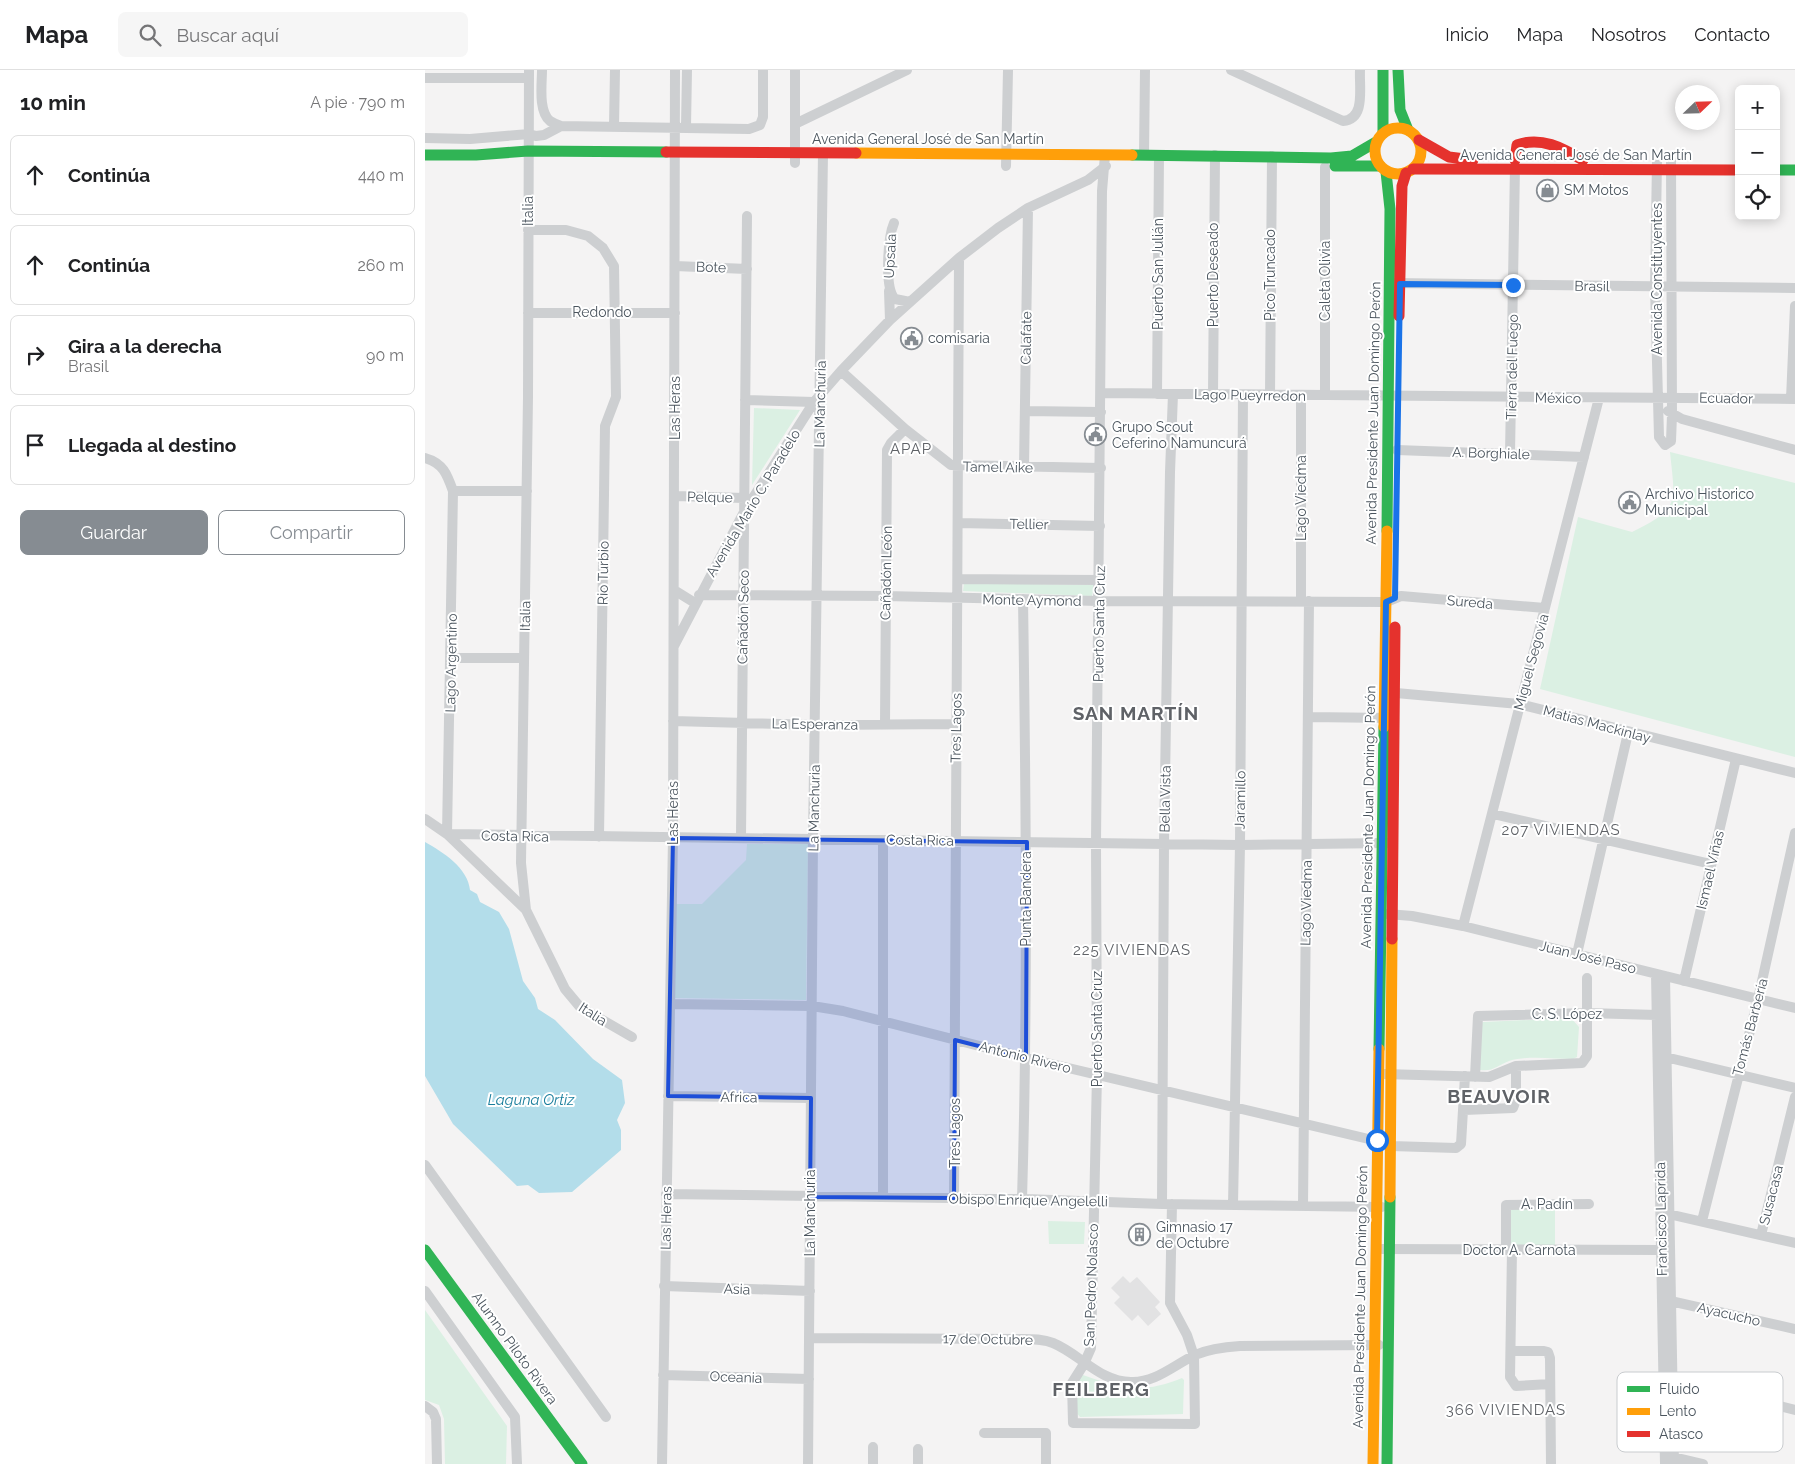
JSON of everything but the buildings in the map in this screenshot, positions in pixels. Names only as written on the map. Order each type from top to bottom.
[{"type":"main road","points":[[1383,70],[1379,138],[1375,154],[1383,169]]},
{"type":"main road","points":[[1398,70],[1400,110],[1408,130]]},
{"type":"main road","name":"Avenida General José de San Martín","points":[[425,155],[1271,161],[1340,158],[1365,150],[1393,128],[1408,130],[1431,150],[1460,160],[1515,166],[1583,160],[1657,165]]},
{"type":"main road","points":[[1409,171],[1421,156],[1419,140]]},
{"type":"main road","points":[[1515,166],[1517,145],[1531,142],[1549,144],[1583,160]]},
{"type":"main road","name":"Avenida General José de San Martín","points":[[1105,161],[1126,155],[1144,155],[1159,160]]},
{"type":"main road","name":"Avenida General José de San Martín","points":[[1271,161],[1325,167],[1383,169],[1393,174],[1409,171],[1515,166],[1657,165],[1735,160]]},
{"type":"main road","points":[[1780,160],[1795,160]]},
{"type":"main road","name":"Avenida General José de San Martín","points":[[1671,164],[1735,170]]},
{"type":"main road","name":"Avenida Presidente Juan Domingo Perón","points":[[1383,169],[1390,209],[1395,283]]},
{"type":"main road","points":[[1780,170],[1795,170]]},
{"type":"main road","name":"Avenida Presidente Juan Domingo Perón","points":[[1387,1464],[1394,916],[1390,600],[1393,396],[1395,283],[1402,186],[1409,171]]},
{"type":"main road","name":"Avenida Presidente Juan Domingo Perón","points":[[1390,600],[1397,450],[1393,396]]},
{"type":"main road","name":"Avenida Presidente Juan Domingo Perón","points":[[1373,1464],[1382,843],[1391,718]]},
{"type":"main road","name":"Alumno Piloto Rivera","points":[[425,1250],[581,1464]]},
{"type":"main road","name":"Alumno Piloto Rivera","points":[[425,1265],[570,1464]]},
{"type":"street","points":[[542,70],[545,114],[549,121],[561,126],[749,129],[760,125],[763,117],[763,70]]},
{"type":"street","points":[[614,126],[615,70]]},
{"type":"street","name":"Las Heras","points":[[662,1464],[673,838],[675,70]]},
{"type":"street","points":[[686,127],[687,70]]},
{"type":"street","points":[[795,70],[795,158]]},
{"type":"street","points":[[795,124],[907,70]]},
{"type":"street","points":[[1006,160],[1008,70]]},
{"type":"street","points":[[1144,155],[1145,70]]},
{"type":"street","points":[[1231,70],[1343,121],[1354,118],[1359,110],[1360,70]]},
{"type":"street","points":[[425,78],[479,74],[529,74]]},
{"type":"street","name":"Italia","points":[[529,74],[527,491],[520,836],[526,910],[571,998],[595,1017],[632,1037]]},
{"type":"street","points":[[425,138],[469,139],[529,134],[536,136],[544,135],[561,126]]},
{"type":"street","name":"La Manchuria","points":[[808,1464],[813,838],[816,725],[817,399],[822,159]]},
{"type":"street","name":"Puerto San Julián","points":[[1157,394],[1159,160]]},
{"type":"street","name":"Puerto Deseado","points":[[1213,394],[1214,160]]},
{"type":"street","name":"Avenida Mario C. Paradelo","points":[[672,649],[744,512],[817,399],[841,371],[890,320],[959,258],[1028,208],[1089,180],[1105,161]]},
{"type":"street","name":"Puerto Santa Cruz","points":[[1094,1201],[1097,1075],[1096,843],[1101,468],[1102,191],[1105,161]]},
{"type":"street","name":"Pico Truncado","points":[[1270,395],[1271,161]]},
{"type":"street","name":"Avenida Constituyentes","points":[[1657,165],[1655,287],[1659,437],[1665,444],[1671,441],[1672,415],[1671,164]]},
{"type":"street","name":"Tierra del Fuego","points":[[1510,454],[1515,166]]},
{"type":"street","name":"Caleta Olivia","points":[[1325,167],[1325,395]]},
{"type":"street","name":"Calafate","points":[[1024,467],[1028,208]]},
{"type":"street","name":"Cañadón Seco","points":[[741,837],[747,216]]},
{"type":"street","name":"Upsala","points":[[890,320],[889,234],[894,223]]},
{"type":"street","name":"Rio Turbio","points":[[529,230],[575,231],[597,242],[615,266],[617,397],[605,426],[599,837]]},
{"type":"street","name":"Tres Lagos","points":[[955,1198],[959,258]]},
{"type":"street","name":"Bote","points":[[675,266],[747,268]]},
{"type":"street","name":"Brasil","points":[[1395,283],[1795,288]]},
{"type":"street","name":"Upsala","points":[[889,290],[895,299],[910,302]]},
{"type":"street","points":[[1793,399],[1795,306]]},
{"type":"street","name":"Redondo","points":[[529,313],[675,313]]},
{"type":"street","name":"Tamel Aike","points":[[841,371],[945,463],[959,467],[1101,468]]},
{"type":"street","name":"Lago Pueyrredon","points":[[1101,393],[1393,396]]},
{"type":"street","name":"Bella Vista","points":[[1073,1423],[1195,1424],[1195,1356],[1187,1335],[1170,1303],[1162,1088],[1164,843],[1173,394]]},
{"type":"street","name":"Jaramillo","points":[[1233,1205],[1240,845],[1243,394]]},
{"type":"street","name":"Lago Viedma","points":[[1301,395],[1308,717],[1303,1206]]},
{"type":"street","name":"México","points":[[1393,396],[1658,398]]},
{"type":"street","name":"Miguel Segovia","points":[[1463,926],[1599,398]]},
{"type":"street","points":[[1658,398],[1672,415],[1795,450]]},
{"type":"street","name":"Ecuador","points":[[1658,398],[1793,399]]},
{"type":"street","points":[[745,400],[817,399]]},
{"type":"street","points":[[1025,411],[1101,412]]},
{"type":"street","name":"Cañadón León","points":[[885,724],[887,450],[891,443],[905,429]]},
{"type":"street","name":"A. Borghiale","points":[[1397,450],[1584,456]]},
{"type":"street","points":[[425,458],[436,462],[443,468],[453,491],[527,491]]},
{"type":"street","name":"Lago Argentino","points":[[447,834],[453,491]]},
{"type":"street","name":"Pelque","points":[[675,496],[744,498]]},
{"type":"street","name":"Tellier","points":[[959,523],[1100,526]]},
{"type":"street","points":[[959,579],[1099,580]]},
{"type":"street","points":[[674,590],[697,599]]},
{"type":"street","name":"Monte Aymond","points":[[697,599],[743,596],[885,596],[1099,601],[1390,600]]},
{"type":"street","name":"Sureda","points":[[1390,600],[1401,596],[1545,608]]},
{"type":"street","name":"Punta Bandera","points":[[1022,1199],[1026,1058],[1027,842],[1023,599]]},
{"type":"street","points":[[451,658],[524,658]]},
{"type":"street","name":"Matias Mackinlay","points":[[1391,696],[1519,704],[1628,733],[1795,773]]},
{"type":"street","points":[[1308,717],[1391,718]]},
{"type":"street","name":"La Esperanza","points":[[673,721],[816,725],[956,724]]},
{"type":"street","points":[[1577,954],[1628,733]]},
{"type":"street","name":"Ismael Viñas","points":[[1684,981],[1736,759]]},
{"type":"street","points":[[1493,814],[1603,841],[1711,864]]},
{"type":"street","points":[[425,819],[447,834],[526,910]]},
{"type":"street","name":"Tomás Barbería","points":[[1702,1221],[1758,999],[1795,833]]},
{"type":"street","name":"Costa Rica","points":[[447,834],[1240,845],[1394,842]]},
{"type":"street","points":[[883,840],[881,1020],[883,1197]]},
{"type":"street","name":"Juan José Paso","points":[[1381,913],[1394,916],[1412,916],[1463,926],[1795,1008]]},
{"type":"street","name":"Francisco Laprida","points":[[1661,975],[1657,1015],[1662,1056]]},
{"type":"street","name":"Francisco Laprida","points":[[1661,975],[1668,1372]]},
{"type":"street","points":[[1378,1074],[1497,1075],[1516,1066],[1582,1063],[1587,1056],[1587,978]]},
{"type":"street","name":"Antonio Rivero","points":[[670,1004],[812,1006],[881,1020],[1026,1058],[1162,1088],[1236,1108],[1377,1140],[1391,1146]]},
{"type":"street","name":"C. S. López","points":[[1470,1076],[1478,1016],[1587,1013],[1657,1015]]},
{"type":"street","points":[[1662,1056],[1795,1088]]},
{"type":"street","points":[[1464,1110],[1513,1108],[1517,1100],[1516,1066]]},
{"type":"street","points":[[1391,1146],[1456,1148],[1461,1144],[1470,1076]]},
{"type":"street","name":"Africa","points":[[668,1096],[811,1098]]},
{"type":"street","name":"Susacasa","points":[[1761,1235],[1795,1097]]},
{"type":"street","points":[[425,1165],[606,1417]]},
{"type":"street","name":"Obispo Enrique Angelelli","points":[[666,1194],[1390,1207]]},
{"type":"street","name":"San Pedro Nolasco","points":[[1073,1423],[1071,1383],[1084,1364],[1091,1348],[1094,1201]]},
{"type":"street","name":"A. Padín","points":[[1509,1250],[1505,1204],[1589,1204]]},
{"type":"street","points":[[1665,1213],[1795,1243]]},
{"type":"street","name":"Francisco Laprida","points":[[1665,1213],[1661,1250],[1673,1372]]},
{"type":"street","name":"Doctor A. Carnota","points":[[1376,1249],[1661,1250]]},
{"type":"street","points":[[1509,1250],[1512,1382],[1517,1386],[1550,1384]]},
{"type":"street","name":"Asia","points":[[664,1286],[809,1291]]},
{"type":"street","points":[[425,1291],[515,1417],[517,1464]]},
{"type":"street","name":"Ayacucho","points":[[1667,1300],[1795,1329]]},
{"type":"street","name":"17 de Octubre","points":[[809,1338],[1034,1339],[1061,1347],[1084,1364],[1121,1381],[1132,1382],[1155,1377],[1195,1356],[1217,1348],[1240,1346],[1374,1346],[1388,1343]]},
{"type":"street","points":[[1511,1351],[1547,1352],[1550,1384],[1551,1464]]},
{"type":"street","name":"Oceania","points":[[663,1375],[809,1379]]},
{"type":"street","points":[[425,1406],[433,1412],[436,1419],[437,1464]]},
{"type":"street","points":[[984,1433],[1046,1433],[1046,1464]]},
{"type":"street","points":[[873,1447],[873,1464]]},
{"type":"street","points":[[918,1449],[918,1464]]},
{"type":"street","points":[[1670,1460],[1703,1464]]},
{"type":"highlighted area","points":[[673,838],[1027,842],[1026,1058],[955,1040],[954,1198],[810,1197],[811,1098],[668,1096]]},
{"type":"shaded area","points":[[1123,1276],[1130,1283],[1137,1277],[1160,1302],[1155,1307],[1161,1314],[1148,1326],[1138,1315],[1132,1321],[1114,1303],[1120,1297],[1111,1288]]},
{"type":"green space","points":[[754,408],[800,410],[752,485]]},
{"type":"green space","points":[[1670,452],[1795,483],[1795,757],[1540,689],[1578,517],[1632,532],[1659,517],[1667,510],[1673,493]]},
{"type":"green space","points":[[964,583],[1094,585],[1092,596],[963,591]]},
{"type":"green space","points":[[747,844],[808,844],[806,1000],[674,998],[675,904],[702,904],[746,860]]},
{"type":"green space","points":[[1571,1018],[1579,1027],[1577,1057],[1573,1059],[1517,1059],[1492,1069],[1480,1070],[1479,1025],[1483,1022]]},
{"type":"green space","points":[[1511,1208],[1555,1208],[1555,1247],[1511,1246]]},
{"type":"green space","points":[[1048,1221],[1085,1222],[1084,1244],[1049,1244]]},
{"type":"green space","points":[[425,1310],[507,1426],[506,1464],[445,1464],[444,1419],[439,1405],[425,1400]]},
{"type":"green space","points":[[1083,1375],[1109,1384],[1132,1388],[1155,1386],[1182,1378],[1184,1380],[1183,1414],[1080,1417],[1076,1412],[1078,1377]]},
{"type":"water","name":"Laguna Ortiz","points":[[425,842],[447,856],[460,868],[465,875],[470,890],[477,894],[480,902],[499,912],[509,929],[523,981],[535,998],[538,1009],[555,1020],[593,1059],[622,1080],[625,1103],[617,1120],[621,1130],[621,1150],[572,1192],[539,1193],[528,1185],[517,1186],[453,1124],[425,1076]]},
{"type":"traffic: fast","points":[[1383,70],[1383,133]]},
{"type":"traffic: fast","points":[[1398,70],[1400,110],[1408,130]]},
{"type":"traffic: fast","points":[[1132,155],[1331,158],[1352,156],[1376,142]]},
{"type":"traffic: fast","points":[[425,155],[476,155],[528,151],[666,152]]},
{"type":"traffic: fast","points":[[1335,166],[1380,166]]},
{"type":"traffic: fast","points":[[1780,170],[1795,170]]},
{"type":"traffic: fast","points":[[1386,172],[1390,209],[1387,531]]},
{"type":"traffic: fast","points":[[1379,1049],[1384,727]]},
{"type":"traffic: fast","points":[[1387,1464],[1390,1197]]},
{"type":"traffic: fast","points":[[425,1250],[582,1464]]},
{"type":"traffic: slow","points":[[1393,128],[1403,128],[1417,138],[1421,151],[1417,164],[1411,170],[1403,174],[1393,174],[1379,164],[1375,156],[1375,146],[1385,132],[1393,128]]},
{"type":"traffic: slow","points":[[856,153],[1132,155]]},
{"type":"traffic: slow","points":[[1384,727],[1387,531]]},
{"type":"traffic: slow","points":[[1390,1197],[1392,939]]},
{"type":"traffic: slow","points":[[1373,1464],[1379,1049]]},
{"type":"traffic: jam","points":[[1419,140],[1449,157],[1473,160]]},
{"type":"traffic: jam","points":[[1515,160],[1517,145],[1534,142],[1551,145],[1583,160]]},
{"type":"traffic: jam","points":[[666,152],[856,153]]},
{"type":"traffic: jam","points":[[1413,169],[1735,170]]},
{"type":"traffic: jam","points":[[1399,316],[1402,186],[1406,173]]},
{"type":"traffic: jam","points":[[1392,939],[1395,627]]},
{"type":"place","name":"SM Motos","points":[[1548,190]]},
{"type":"place","name":"comisaria","points":[[912,338]]},
{"type":"place","name":"Grupo Scout Ceferino Namuncurá","points":[[1096,435]]},
{"type":"place","name":"Archivo Historico Municipal","points":[[1629,502]]},
{"type":"place","name":"Gimnasio 17 de Octubre","points":[[1140,1235]]},
{"type":"district","name":"APAP","points":[[911,449]]},
{"type":"district","name":"SAN MARTÍN","points":[[1136,713]]},
{"type":"district","name":"207 VIVIENDAS","points":[[1561,830]]},
{"type":"district","name":"225 VIVIENDAS","points":[[1132,950]]},
{"type":"district","name":"BEAUVOIR","points":[[1499,1096]]},
{"type":"district","name":"FEILBERG","points":[[1101,1389]]},
{"type":"district","name":"366 VIVIENDAS","points":[[1506,1410]]},
{"type":"route","points":[[1377,1140],[1386,602],[1395,598],[1400,284],[1513,285]]}]
